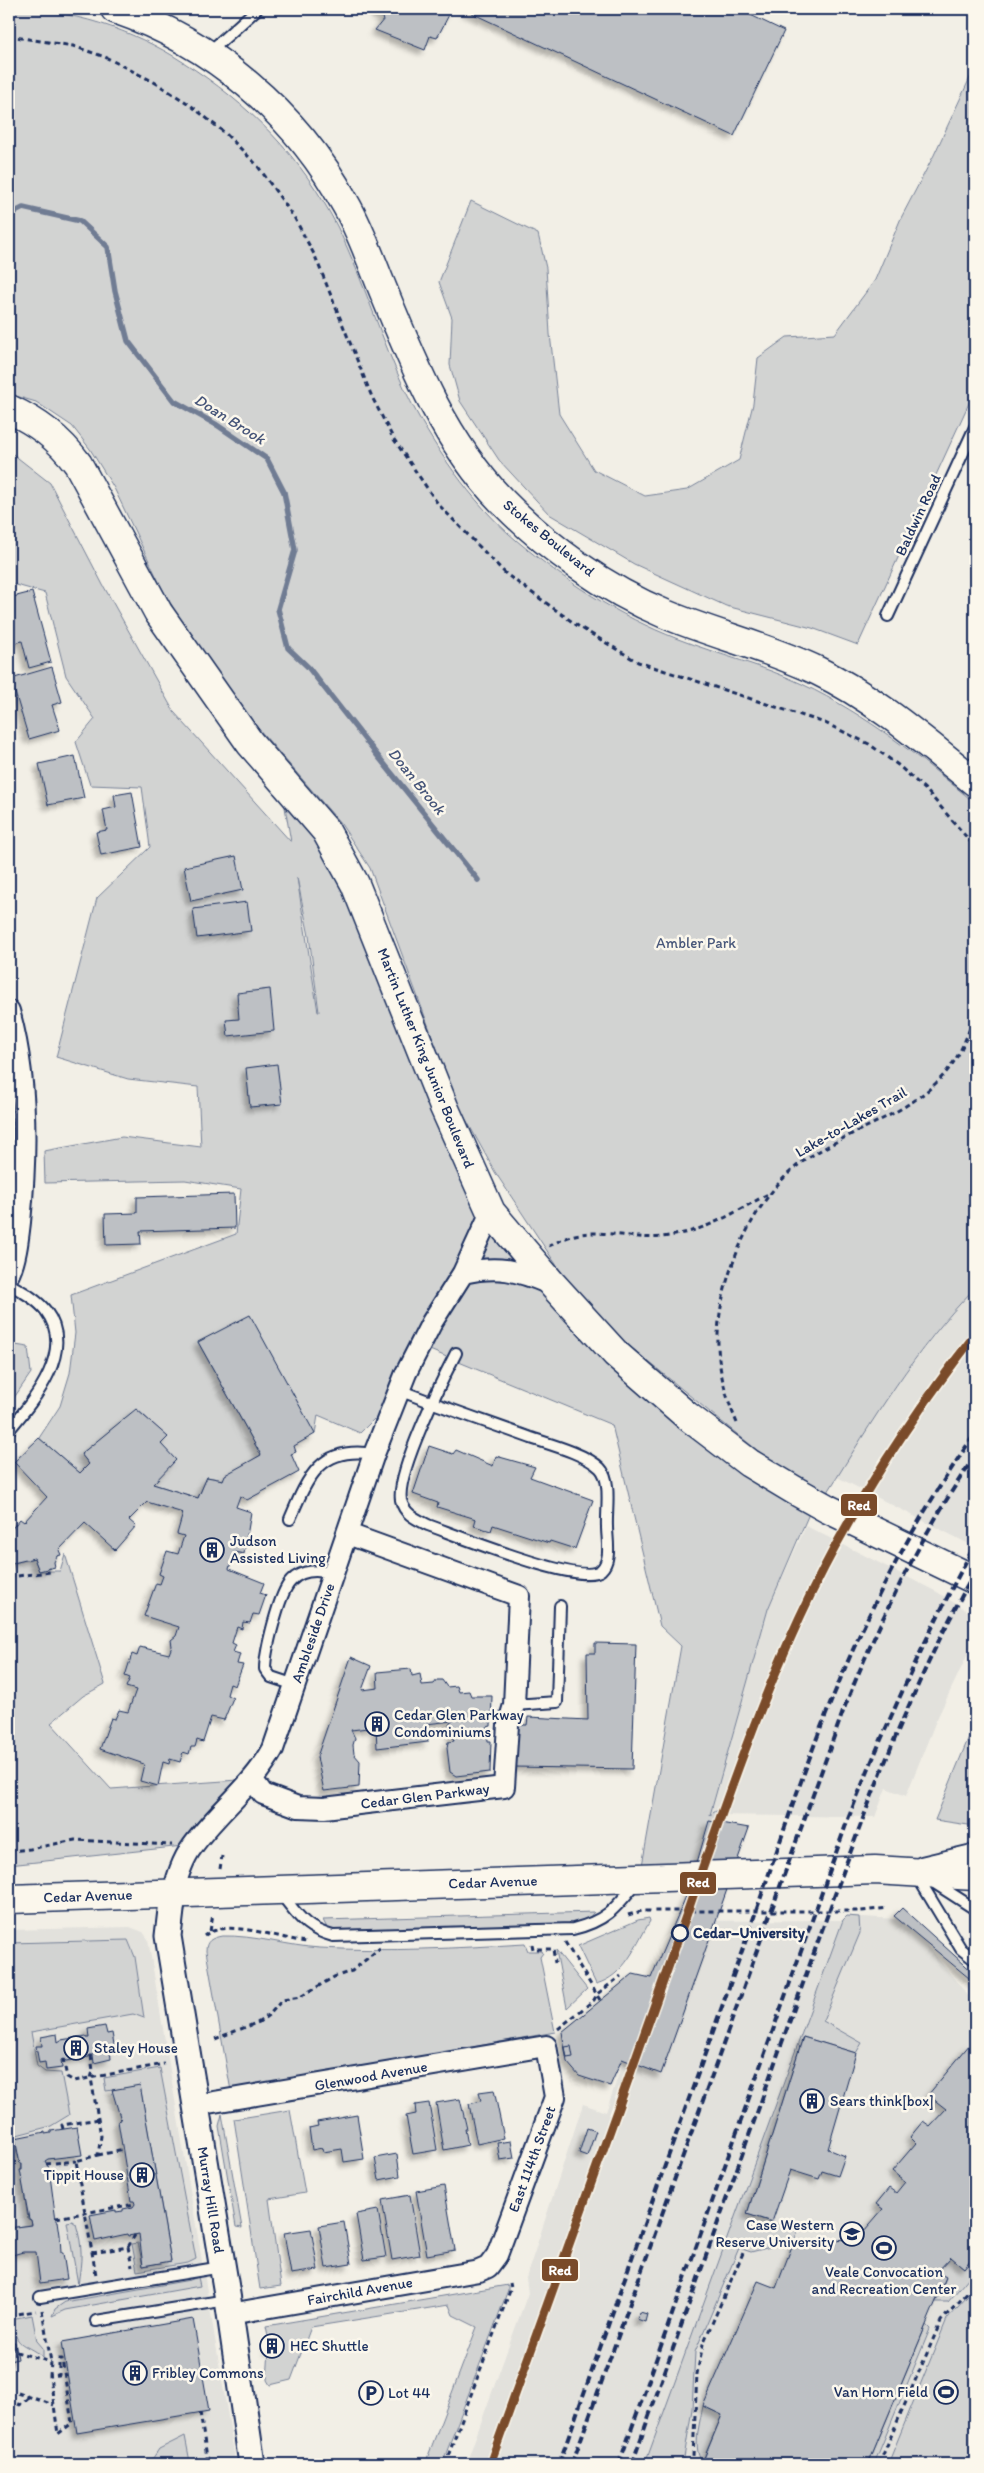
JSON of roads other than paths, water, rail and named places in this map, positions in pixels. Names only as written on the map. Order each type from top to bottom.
[{"type":"main road","name":"Stokes Boulevard","points":[[115,9],[172,33],[206,54],[256,90],[290,124],[318,160],[346,203],[416,369],[443,421],[479,474],[522,520],[576,563],[633,599],[715,633],[782,655],[854,691],[900,721],[975,782]]},
{"type":"main road","name":"Martin Luther King Junior Boulevard","points":[[9,409],[28,418],[51,434],[66,448],[78,464],[158,612],[250,743],[326,831],[355,884],[444,1107],[491,1212],[553,1285],[616,1354],[686,1415],[749,1463],[828,1509],[975,1580]]},
{"type":"main road","name":"Cedar Avenue","points":[[9,1899],[914,1871]]},
{"type":"main road","points":[[914,1871],[975,1876]]},
{"type":"street","points":[[9,1011],[18,1060],[24,1151],[24,1187],[18,1239],[9,1274]]},
{"type":"street","name":"Ambleside Drive","points":[[173,1893],[179,1873],[192,1845],[264,1765],[274,1749],[374,1454],[399,1390],[432,1322],[463,1273],[491,1212]]},
{"type":"street","points":[[463,1273],[488,1268],[504,1269],[522,1272],[553,1285]]},
{"type":"street","name":"Cedar Glen Parkway","points":[[252,1779],[263,1794],[298,1807],[315,1808],[504,1787],[508,1725],[514,1705],[519,1596],[348,1534]]},
{"type":"street","name":"Cedar Avenue","points":[[914,1871],[975,1857]]},
{"type":"street","name":"Murray Hill Road","points":[[173,1893],[168,1936],[229,2307],[252,2464]]},
{"type":"street","name":"Glenwood Avenue","points":[[196,2105],[546,2046]]},
{"type":"street","name":"East 114th Street","points":[[488,2267],[497,2255],[555,2097],[546,2046]]},
{"type":"street","name":"Fairchild Avenue","points":[[229,2307],[479,2271],[488,2267]]},
{"type":"lane","points":[[206,54],[257,9]]},
{"type":"lane","name":"Baldwin Road","points":[[888,616],[975,427]]},
{"type":"lane","points":[[9,1284],[24,1293],[46,1311],[54,1335],[55,1349],[48,1375],[33,1402],[9,1430]]},
{"type":"lane","points":[[399,1390],[432,1403],[559,1448],[600,1468],[606,1482],[608,1558],[601,1570],[593,1574],[560,1570],[516,1557],[414,1518],[404,1508],[401,1492],[414,1447],[432,1403],[456,1353]]},
{"type":"lane","points":[[290,1519],[307,1482],[327,1460],[342,1453],[358,1451],[374,1454]]},
{"type":"lane","points":[[295,1685],[271,1677],[265,1669],[267,1650],[283,1594],[292,1579],[301,1575],[322,1570],[334,1574]]},
{"type":"lane","points":[[514,1705],[557,1702],[560,1606]]},
{"type":"lane","points":[[914,1871],[975,1909]]},
{"type":"lane","points":[[914,1871],[961,1949],[975,1960]]},
{"type":"lane","points":[[277,1890],[307,1925],[314,1930],[333,1936],[573,1929],[596,1922],[608,1915],[640,1878]]},
{"type":"lane","points":[[40,2297],[222,2267]]},
{"type":"lane","points":[[96,2321],[229,2307]]},
{"type":"waterway","name":"Doan Brook","points":[[9,215],[23,208],[80,221],[108,247],[115,291],[128,341],[174,401],[217,425],[267,459],[284,492],[295,550],[278,609],[288,648],[308,667],[478,880]]},
{"type":"railway","points":[[559,2464],[799,1789],[840,1679],[896,1562],[926,1509],[975,1434]]},
{"type":"railway","points":[[572,2464],[845,1706],[903,1577],[937,1515],[975,1456]]},
{"type":"railway","points":[[619,2464],[848,1819],[907,1680],[975,1545]]},
{"type":"railway","points":[[632,2464],[879,1776],[924,1672],[975,1572]]},
{"type":"place","name":"Judson Assisted Living","points":[[212,1550]]},
{"type":"place","name":"Cedar Glen Parkway Condominiums","points":[[377,1724]]},
{"type":"place","name":"Cedar–University","points":[[680,1933]]},
{"type":"place","name":"Staley House","points":[[76,2048]]},
{"type":"place","name":"Sears think[box]","points":[[812,2101]]},
{"type":"place","name":"Tippit House","points":[[142,2175]]},
{"type":"place","name":"Case Western Reserve University","points":[[852,2234]]},
{"type":"place","name":"Veale Convocation and Recreation Center","points":[[884,2248]]},
{"type":"place","name":"HEC Shuttle","points":[[272,2346]]},
{"type":"place","name":"Fribley Commons","points":[[135,2373]]},
{"type":"place","name":"Van Horn Field","points":[[946,2392]]},
{"type":"place","name":"Lot 44","points":[[371,2393]]},
{"type":"park label","name":"Ambler Park","points":[[696,943]]}]
